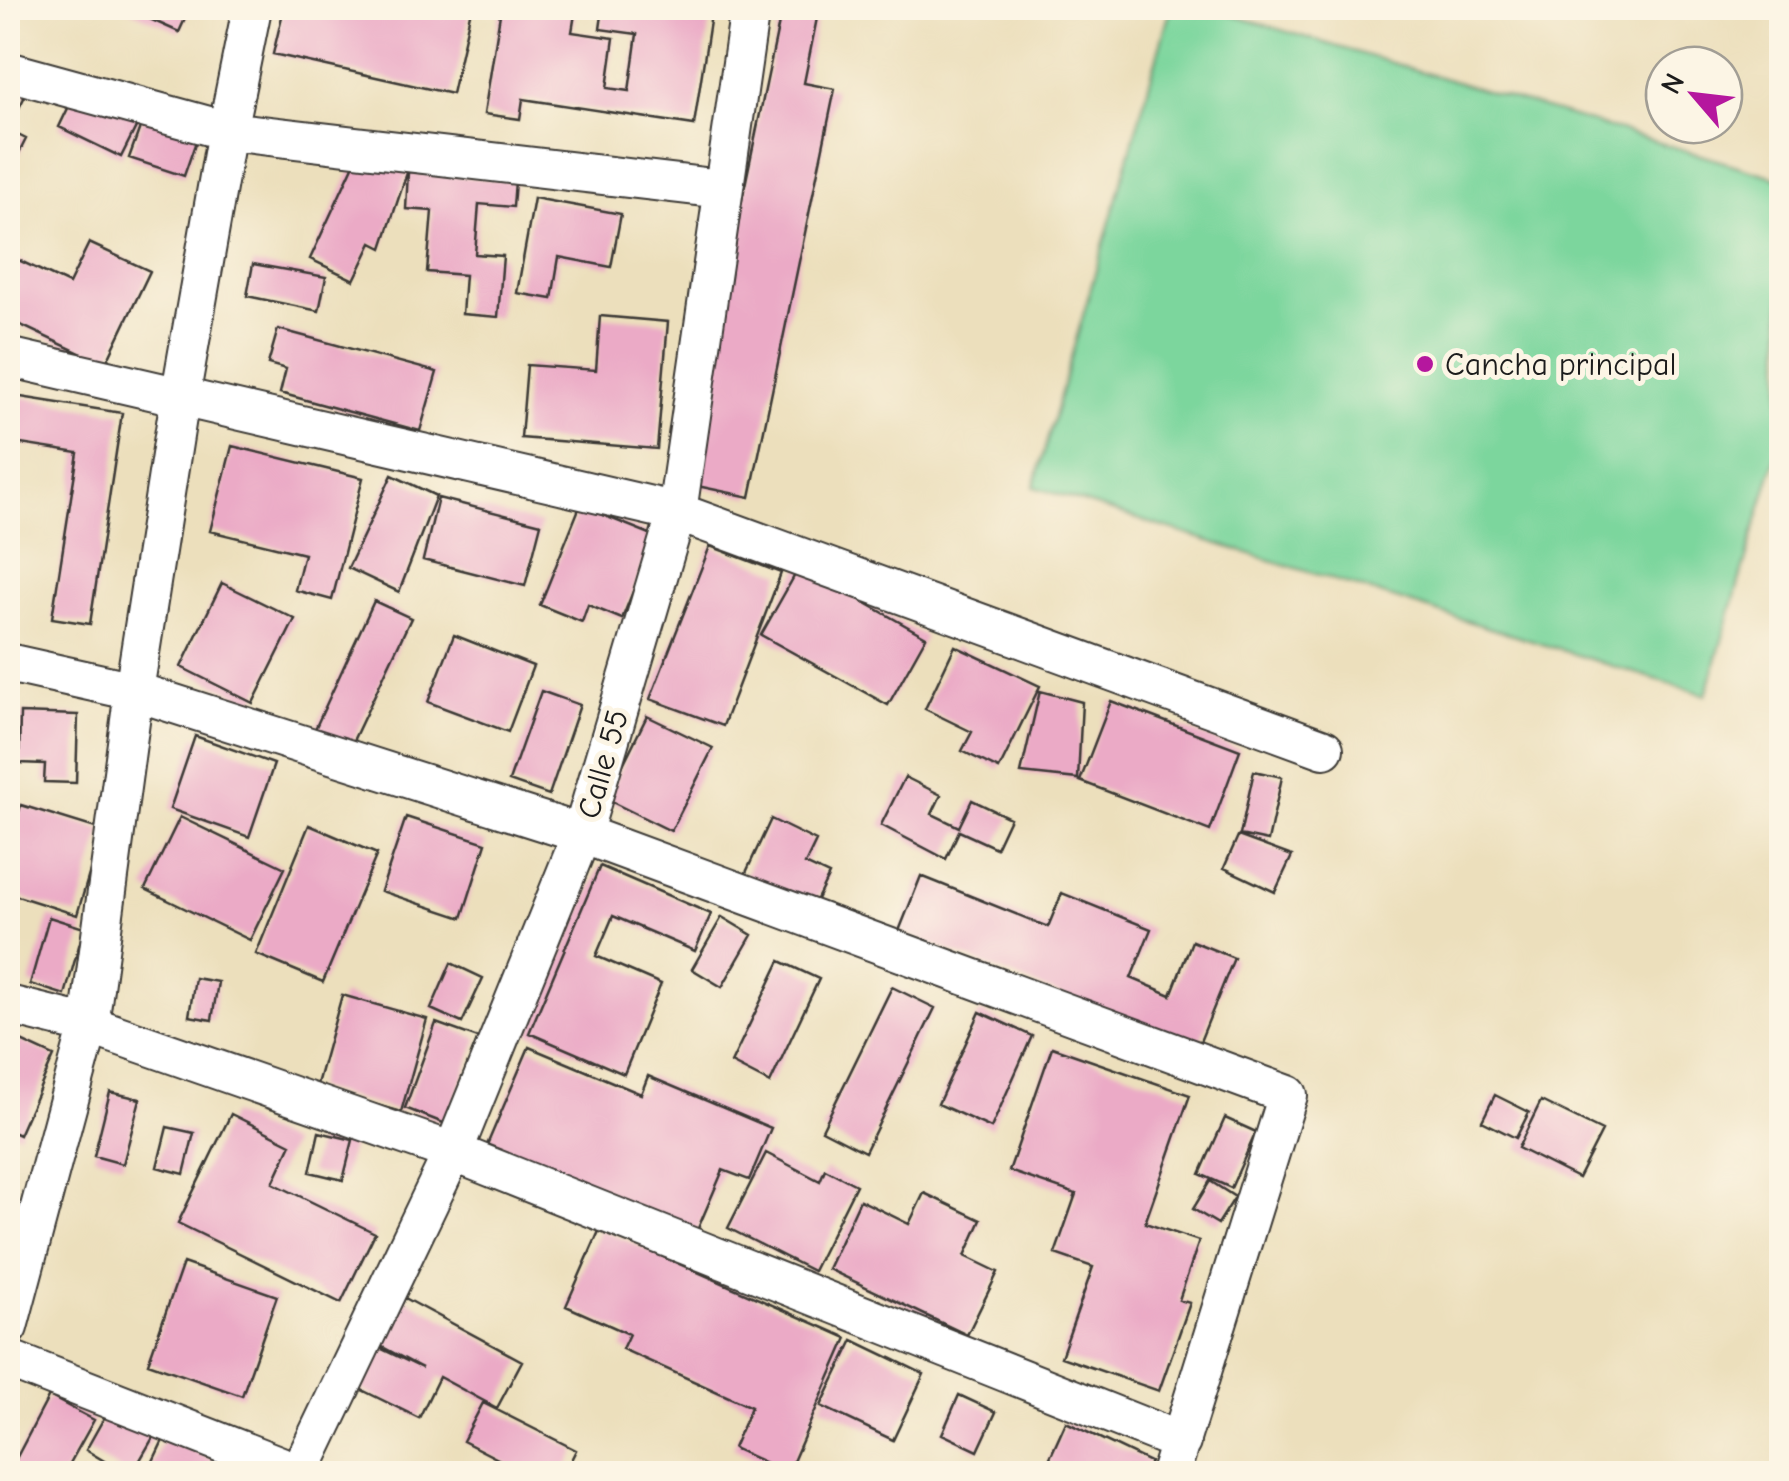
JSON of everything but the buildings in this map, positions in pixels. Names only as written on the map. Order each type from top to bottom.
[{"type":"street","points":[[8,1327],[89,1025],[134,690],[180,398],[252,8]]},
{"type":"street","name":"Calle 55","points":[[300,1473],[453,1152],[582,834],[677,512],[750,8]]},
{"type":"street","points":[[8,71],[227,131],[722,189]]},
{"type":"street","points":[[8,357],[677,512],[1324,748]]},
{"type":"street","points":[[8,663],[134,690],[582,834],[1288,1094],[1175,1458],[453,1152],[89,1025],[8,1005]]},
{"type":"street","points":[[8,1358],[300,1473]]},
{"type":"green space","name":"Cancha principal","points":[[1171,8],[1208,8],[1644,138],[1644,145],[1667,145],[1781,179],[1781,439],[1706,695],[1034,487]]},
{"type":"place","name":"Cancha principal","points":[[1425,364]]}]
